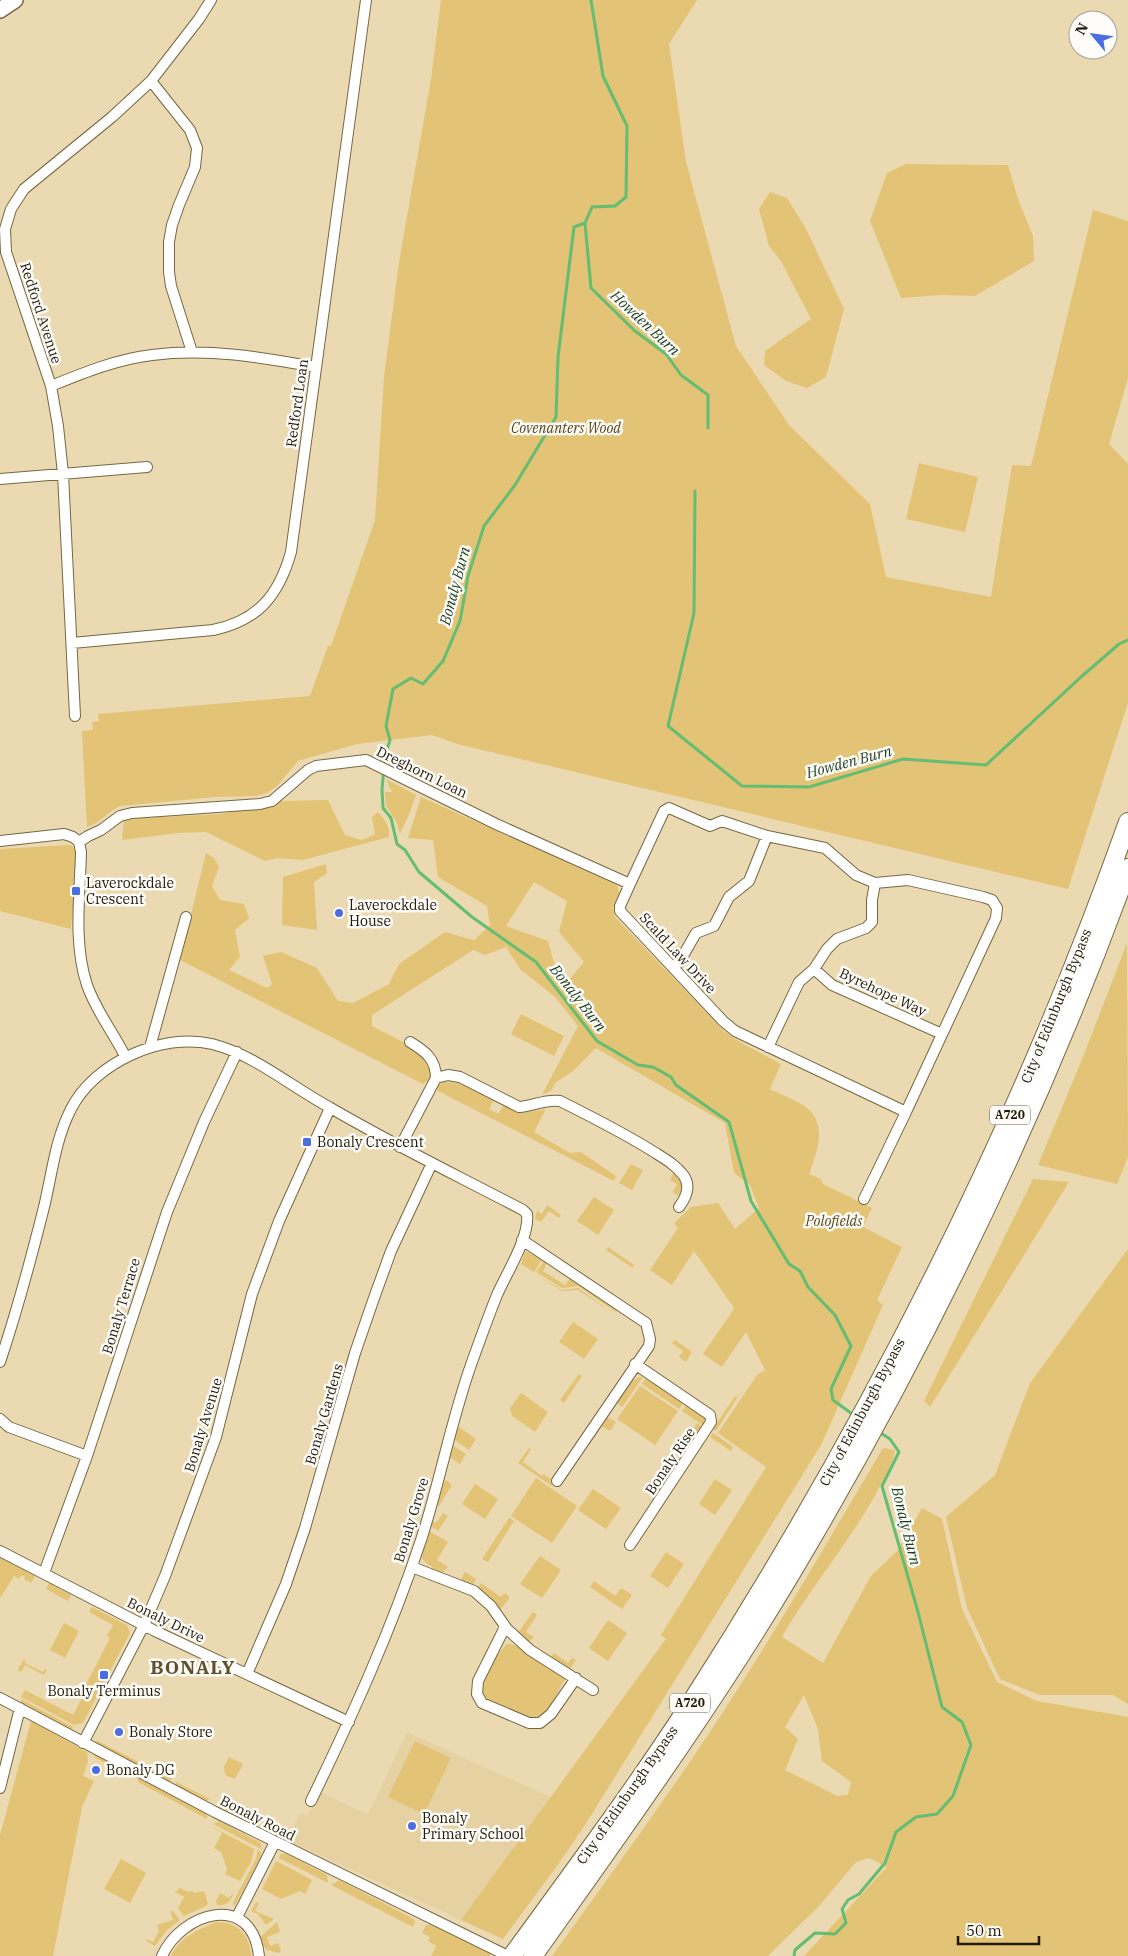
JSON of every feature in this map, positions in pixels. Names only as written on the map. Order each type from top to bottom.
[{"type":"highway","name":"City of Edinburgh Bypass","points":[[878,1404],[993,1154],[1053,1016],[1128,822]]},
{"type":"highway","name":"City of Edinburgh Bypass","points":[[534,1956],[704,1714],[791,1574],[856,1444],[956,1269],[1009,1158],[1072,1013],[1128,868]]},
{"type":"highway","name":"City of Edinburgh Bypass","points":[[512,1956],[602,1833],[690,1704],[777,1564],[856,1444]]},
{"type":"main road","points":[[0,10],[15,0]]},
{"type":"street","name":"Redford Avenue","points":[[75,716],[63,474],[58,426],[50,386],[6,252],[5,229],[11,209],[24,189],[112,117],[151,81],[199,19],[211,0]]},
{"type":"street","name":"Redford Loan","points":[[72,643],[213,630],[240,622],[253,615],[263,606],[280,580],[291,552],[366,0]]},
{"type":"street","points":[[151,81],[190,130],[197,148],[195,167],[174,218],[169,242],[171,286],[192,352]]},
{"type":"street","points":[[50,386],[121,361],[151,355],[192,352],[235,354],[315,367]]},
{"type":"street","points":[[0,480],[147,466]]},
{"type":"street","name":"Dreghorn Loan","points":[[79,842],[101,830],[120,816],[132,812],[260,804],[272,801],[284,792],[299,776],[316,766],[366,760],[372,761],[395,775],[488,820],[630,884]]},
{"type":"street","name":"Scald Law Drive","points":[[875,883],[856,875],[825,848],[767,836],[722,822],[710,826],[669,808],[664,811],[620,906],[620,911],[723,1021],[735,1031],[906,1112]]},
{"type":"street","points":[[0,840],[64,834],[73,837],[79,842],[81,852],[79,928],[87,985],[97,1008],[125,1056]]},
{"type":"street","points":[[673,968],[680,961],[696,933],[714,926],[729,897],[748,881],[767,836]]},
{"type":"street","points":[[768,1047],[799,982],[814,970],[827,949],[837,939],[866,928],[872,922],[872,900],[875,883],[908,880],[983,896],[992,900],[997,908],[996,918],[864,1198]]},
{"type":"street","points":[[150,1047],[178,929],[186,917]]},
{"type":"street","name":"Byrehope Way","points":[[814,970],[832,985],[942,1034]]},
{"type":"street","points":[[0,1362],[31,1260],[60,1134],[72,1107],[88,1086],[125,1056],[150,1047],[182,1042],[210,1044],[237,1052],[330,1108],[400,1147],[524,1210],[528,1220],[522,1240],[646,1323],[650,1339],[648,1346],[557,1482]]},
{"type":"street","points":[[400,1147],[436,1078],[436,1068],[432,1058],[410,1042]]},
{"type":"street","name":"Bonaly Terrace","points":[[44,1573],[87,1456],[167,1212],[204,1122],[237,1052]]},
{"type":"street","points":[[436,1078],[460,1077],[519,1107],[529,1107],[550,1100],[560,1101],[634,1139],[672,1163],[684,1176],[688,1187],[685,1200],[680,1207]]},
{"type":"street","name":"Bonaly Avenue","points":[[83,1743],[144,1625],[181,1537],[216,1437],[252,1294],[279,1220],[330,1108]]},
{"type":"street","name":"Bonaly Gardens","points":[[247,1674],[286,1584],[305,1528],[355,1353],[374,1298],[399,1233],[432,1163]]},
{"type":"street","name":"Bonaly Grove","points":[[311,1802],[349,1722],[412,1567],[471,1364],[496,1296],[522,1240]]},
{"type":"street","name":"Bonaly Rise","points":[[630,1545],[711,1422],[710,1415],[636,1364]]},
{"type":"street","points":[[0,1419],[9,1427],[87,1456]]},
{"type":"street","name":"Bonaly Drive","points":[[0,1551],[144,1625],[349,1722]]},
{"type":"street","points":[[412,1567],[474,1591],[492,1606],[505,1626],[530,1650],[592,1690]]},
{"type":"street","points":[[505,1626],[478,1682],[477,1694],[482,1703],[529,1723],[540,1723],[551,1714],[576,1678]]},
{"type":"street","name":"Bonaly Road","points":[[0,1698],[275,1842],[508,1956]]},
{"type":"street","points":[[0,1788],[20,1708]]},
{"type":"street","points":[[237,1917],[275,1842]]},
{"type":"street","points":[[162,1956],[178,1933],[196,1922],[222,1914],[237,1917],[250,1928],[255,1937],[259,1956]]},
{"type":"shaded area","name":"Bonaly Primary School","points":[[407,1732],[552,1798],[461,1920],[287,1840],[300,1813],[306,1816],[322,1793],[368,1815]]},
{"type":"green space","name":"Covenanters Wood","points":[[441,0],[697,0],[669,44],[686,162],[736,346],[789,425],[870,504],[886,577],[991,597],[1012,465],[1031,466],[1093,210],[1128,221],[1128,378],[1109,444],[1128,464],[1128,703],[1068,889],[457,744],[432,735],[357,744],[298,761],[277,786],[267,793],[256,796],[215,797],[120,806],[87,827],[82,731],[93,730],[92,722],[99,721],[98,714],[310,696],[328,646],[331,646],[375,520],[384,377],[399,262],[431,79]]},
{"type":"green space","points":[[906,164],[1008,165],[1018,199],[1033,236],[1034,261],[975,296],[941,295],[901,298],[870,221],[887,173]]},
{"type":"green space","points":[[770,192],[787,198],[805,227],[844,309],[826,377],[807,388],[786,381],[764,365],[765,351],[811,319],[781,261],[769,246],[759,209]]},
{"type":"green space","points":[[919,463],[978,477],[965,532],[906,519]]},
{"type":"green space","points":[[386,779],[416,795],[400,834],[396,821],[386,806],[385,792],[392,792]]},
{"type":"green space","name":"Polofields","points":[[421,797],[617,885],[620,895],[613,908],[615,917],[724,1031],[738,1041],[781,1064],[770,1089],[806,1107],[813,1114],[817,1122],[819,1139],[809,1174],[821,1179],[823,1184],[872,1208],[863,1227],[902,1247],[877,1300],[883,1305],[821,1445],[585,1825],[503,1939],[461,1920],[666,1639],[661,1635],[766,1467],[718,1433],[757,1375],[765,1370],[746,1332],[722,1367],[703,1354],[734,1309],[732,1305],[694,1251],[672,1285],[650,1270],[678,1228],[674,1223],[691,1207],[718,1203],[735,1229],[759,1208],[750,1185],[734,1173],[725,1123],[596,1048],[573,1071],[555,1083],[551,1091],[542,1095],[578,1026],[555,997],[520,969],[506,947],[485,955],[473,950],[372,1015],[372,1026],[403,1042],[425,1058],[430,1065],[431,1073],[430,1079],[423,1084],[180,960],[206,853],[214,858],[219,867],[212,886],[220,900],[244,904],[249,918],[235,930],[240,957],[229,970],[267,988],[272,984],[263,956],[281,952],[317,968],[338,1001],[353,1003],[389,984],[399,964],[445,932],[474,940],[490,925],[487,906],[438,877],[433,840],[408,838]],"holes":[[[534,882],[567,901],[559,932],[584,962],[567,982],[555,967],[548,941],[506,926]]]},
{"type":"green space","points":[[328,800],[345,835],[362,840],[375,834],[372,817],[378,812],[386,823],[389,837],[303,860],[277,858],[265,861],[206,832],[178,833],[122,840],[124,821],[141,818],[221,814],[282,801]]},
{"type":"green space","points":[[68,845],[74,848],[76,864],[71,929],[0,911],[0,849]]},
{"type":"green space","points":[[326,864],[327,873],[314,882],[317,930],[282,925],[283,877]]},
{"type":"green space","points":[[1127,943],[1128,1157],[1117,1184],[1038,1165],[1083,1057]]},
{"type":"green space","points":[[521,1014],[564,1036],[554,1056],[511,1034]]},
{"type":"green space","points":[[444,1082],[461,1083],[494,1100],[489,1109],[498,1114],[504,1105],[520,1113],[546,1109],[534,1132],[570,1153],[581,1152],[616,1176],[614,1181],[438,1091],[437,1085]]},
{"type":"green space","points":[[631,1164],[643,1170],[632,1190],[619,1183]]},
{"type":"green space","points":[[674,1171],[683,1184],[682,1198],[673,1192],[677,1184],[670,1180]]},
{"type":"green space","points":[[1033,1179],[1069,1182],[930,1407],[924,1401]]},
{"type":"green space","points":[[594,1197],[614,1210],[598,1235],[577,1221]]},
{"type":"green space","points":[[547,1205],[561,1215],[559,1218],[549,1211],[541,1222],[535,1219],[537,1211],[542,1214]]},
{"type":"green space","points":[[608,1247],[634,1265],[633,1268],[606,1250]]},
{"type":"green space","points":[[1128,1249],[1128,1704],[1113,1695],[1040,1695],[1000,1679],[967,1608],[946,1517],[995,1475],[1030,1383]]},
{"type":"green space","points":[[525,1251],[542,1260],[534,1272],[521,1264]]},
{"type":"green space","points":[[544,1261],[547,1263],[543,1271],[565,1285],[570,1278],[617,1310],[616,1312],[578,1286],[562,1288],[536,1272]]},
{"type":"green space","points":[[535,1274],[562,1290],[578,1288],[615,1314],[578,1290],[562,1291]]},
{"type":"green space","points":[[573,1322],[598,1339],[584,1359],[559,1342]]},
{"type":"green space","points":[[675,1340],[692,1352],[686,1362],[679,1357],[683,1351],[672,1343]]},
{"type":"green space","points":[[579,1374],[582,1376],[564,1403],[560,1400]]},
{"type":"green space","points":[[643,1377],[622,1407],[616,1402],[630,1382]]},
{"type":"green space","points":[[646,1378],[684,1402],[679,1409],[642,1384]]},
{"type":"green space","points":[[640,1386],[678,1411],[655,1445],[617,1419]]},
{"type":"green space","points":[[521,1393],[548,1412],[535,1432],[512,1416],[510,1408]]},
{"type":"green space","points":[[735,1396],[738,1397],[716,1431],[713,1429]]},
{"type":"green space","points":[[687,1404],[705,1418],[704,1426],[682,1411]]},
{"type":"green space","points":[[606,1416],[616,1422],[610,1431],[602,1426],[589,1445],[587,1444]]},
{"type":"green space","points":[[697,1423],[704,1428],[695,1440],[688,1436]]},
{"type":"green space","points":[[457,1426],[476,1439],[469,1450],[454,1439]]},
{"type":"green space","points":[[713,1433],[733,1447],[731,1451],[710,1437]]},
{"type":"green space","points":[[452,1445],[466,1454],[460,1464],[449,1457]]},
{"type":"green space","points":[[529,1448],[531,1449],[523,1462],[542,1476],[543,1474],[551,1479],[552,1486],[518,1463]]},
{"type":"green space","points":[[883,1448],[895,1450],[888,1470],[868,1508],[782,1637],[823,1663],[871,1576],[898,1550],[922,1508],[942,1519],[962,1609],[997,1682],[1037,1701],[1128,1717],[1128,1956],[804,1956],[887,1867],[869,1858],[856,1862],[819,1906],[768,1956],[552,1956],[645,1827],[734,1695],[810,1572]],"holes":[[[804,1695],[818,1729],[822,1761],[851,1782],[848,1795],[837,1796],[785,1770],[798,1739],[785,1727]]]},
{"type":"green space","points":[[536,1478],[577,1506],[552,1543],[511,1516]]},
{"type":"green space","points":[[715,1479],[732,1490],[715,1515],[699,1504]]},
{"type":"green space","points":[[446,1480],[452,1485],[439,1506],[436,1504],[442,1482],[444,1483]]},
{"type":"green space","points":[[475,1484],[498,1499],[485,1519],[462,1504]]},
{"type":"green space","points":[[593,1489],[621,1508],[606,1529],[578,1510]]},
{"type":"green space","points":[[443,1513],[448,1516],[438,1531],[431,1526],[431,1520],[436,1523]]},
{"type":"green space","points":[[509,1518],[514,1521],[488,1562],[482,1559]]},
{"type":"green space","points":[[429,1531],[448,1542],[437,1560],[448,1567],[442,1573],[432,1569],[433,1567],[427,1564],[421,1557]]},
{"type":"green space","points":[[666,1552],[684,1564],[668,1588],[650,1576]]},
{"type":"green space","points":[[540,1556],[561,1570],[542,1598],[520,1584]]},
{"type":"green space","points":[[0,1557],[35,1576],[31,1583],[21,1575],[19,1579],[14,1576],[0,1598]]},
{"type":"green space","points":[[465,1572],[476,1579],[472,1587],[460,1581]]},
{"type":"green space","points":[[594,1581],[615,1596],[621,1588],[632,1595],[622,1609],[590,1587]]},
{"type":"green space","points":[[49,1583],[71,1595],[68,1601],[46,1589]]},
{"type":"green space","points":[[481,1583],[501,1597],[504,1593],[509,1596],[509,1599],[500,1610],[477,1590]]},
{"type":"green space","points":[[92,1607],[127,1625],[130,1633],[83,1723],[74,1725],[21,1697],[25,1690],[73,1715],[84,1694],[82,1692],[110,1638],[107,1636],[113,1625],[89,1612]]},
{"type":"green space","points":[[533,1612],[537,1615],[526,1632],[534,1637],[529,1642],[517,1634]]},
{"type":"green space","points":[[608,1620],[627,1633],[608,1661],[589,1648]]},
{"type":"green space","points":[[64,1623],[79,1631],[65,1658],[50,1650]]},
{"type":"green space","points":[[507,1644],[520,1648],[566,1677],[543,1717],[533,1720],[488,1703],[481,1694],[490,1667]]},
{"type":"green space","points":[[554,1653],[568,1663],[572,1658],[576,1660],[570,1669],[551,1657]]},
{"type":"green space","points":[[23,1660],[26,1661],[25,1663],[43,1672],[45,1669],[47,1670],[44,1675],[25,1665],[21,1672],[18,1670]]},
{"type":"green space","points":[[21,1699],[73,1727],[72,1734],[21,1706]]},
{"type":"green space","points":[[31,1721],[87,1752],[88,1762],[83,1776],[94,1781],[82,1807],[53,1956],[0,1956],[0,1835]]},
{"type":"green space","points":[[98,1741],[172,1779],[167,1783],[93,1742]]},
{"type":"green space","points":[[415,1741],[451,1758],[424,1814],[388,1797]]},
{"type":"green space","points":[[93,1752],[131,1772],[129,1776],[94,1757]]},
{"type":"green space","points":[[229,1757],[243,1764],[235,1779],[225,1775],[224,1767]]},
{"type":"green space","points":[[138,1776],[207,1813],[207,1819],[138,1782]]},
{"type":"green space","points":[[176,1782],[210,1799],[203,1802],[177,1788]]},
{"type":"green space","points":[[218,1804],[253,1821],[246,1824],[220,1810]]},
{"type":"green space","points":[[219,1821],[261,1843],[261,1849],[213,1824]]},
{"type":"green space","points":[[211,1826],[254,1849],[251,1862],[240,1881],[225,1874],[227,1869],[221,1852],[214,1848],[222,1833]]},
{"type":"green space","points":[[258,1850],[261,1852],[261,1856],[234,1907],[233,1902],[255,1861]]},
{"type":"green space","points":[[281,1854],[287,1854],[327,1875],[328,1883],[279,1858]]},
{"type":"green space","points":[[121,1859],[146,1873],[130,1903],[104,1889]]},
{"type":"green space","points":[[276,1861],[312,1880],[305,1894],[300,1891],[281,1899],[262,1889]]},
{"type":"green space","points":[[339,1880],[412,1918],[415,1921],[413,1927],[331,1885]]},
{"type":"green space","points":[[180,1888],[188,1892],[193,1891],[194,1893],[204,1891],[208,1904],[184,1916],[178,1908],[184,1897],[175,1892]]},
{"type":"green space","points":[[220,1893],[229,1898],[233,1895],[227,1903],[217,1905],[216,1901]]},
{"type":"green space","points":[[256,1902],[259,1903],[255,1911],[274,1919],[266,1925],[258,1914],[251,1911]]},
{"type":"green space","points":[[170,1911],[173,1911],[180,1920],[167,1930],[155,1946],[145,1940],[153,1942],[159,1931],[157,1925],[173,1920]]},
{"type":"green space","points":[[216,1922],[231,1924],[241,1931],[248,1942],[251,1956],[171,1956],[184,1939]]},
{"type":"green space","points":[[277,1922],[280,1932],[267,1937],[270,1946],[278,1943],[281,1950],[279,1953],[266,1949],[260,1937]]},
{"type":"green space","points":[[432,1924],[492,1953],[489,1956],[431,1956],[436,1946],[428,1941],[430,1937],[422,1933],[426,1925]]},
{"type":"waterway","name":"Bonaly Burn","points":[[591,0],[603,76],[627,126],[626,197],[615,206],[592,207],[585,223],[574,227],[558,357],[556,417],[515,485],[484,526],[468,576],[460,621],[443,661],[423,684],[411,678],[393,689],[386,726],[390,740],[385,756],[382,789],[383,808],[391,818],[397,844],[405,850],[419,872],[472,917],[536,962],[597,1041],[638,1065],[653,1067],[671,1077],[676,1085],[729,1122],[751,1201],[789,1264],[800,1271],[808,1287],[835,1315],[851,1346],[831,1389],[833,1400],[855,1416]]},
{"type":"waterway","name":"Howden Burn","points":[[585,223],[591,288],[635,331],[666,354],[681,375],[708,395],[708,428]]},
{"type":"waterway","name":"Howden Burn","points":[[695,491],[694,613],[668,726],[742,786],[809,787],[903,759],[986,765],[1081,677],[1119,644],[1128,640]]},
{"type":"waterway","name":"Bonaly Burn","points":[[794,1956],[795,1950],[815,1933],[835,1934],[846,1923],[842,1909],[848,1900],[859,1894],[885,1863],[896,1832],[916,1817],[937,1814],[953,1796],[971,1745],[962,1722],[942,1707],[918,1612],[882,1486],[899,1452],[890,1439],[879,1432]]},
{"type":"place","name":"Laverockdale Crescent","points":[[76,891]]},
{"type":"place","name":"Laverockdale House","points":[[339,913]]},
{"type":"place","name":"Bonaly Crescent","points":[[307,1142]]},
{"type":"place","name":"Bonaly Terminus","points":[[104,1675]]},
{"type":"place","name":"Bonaly Store","points":[[119,1732]]},
{"type":"place","name":"Bonaly DG","points":[[96,1770]]},
{"type":"place","name":"Bonaly Primary School","points":[[412,1826]]},
{"type":"district","name":"BONALY","points":[[193,1667]]}]
